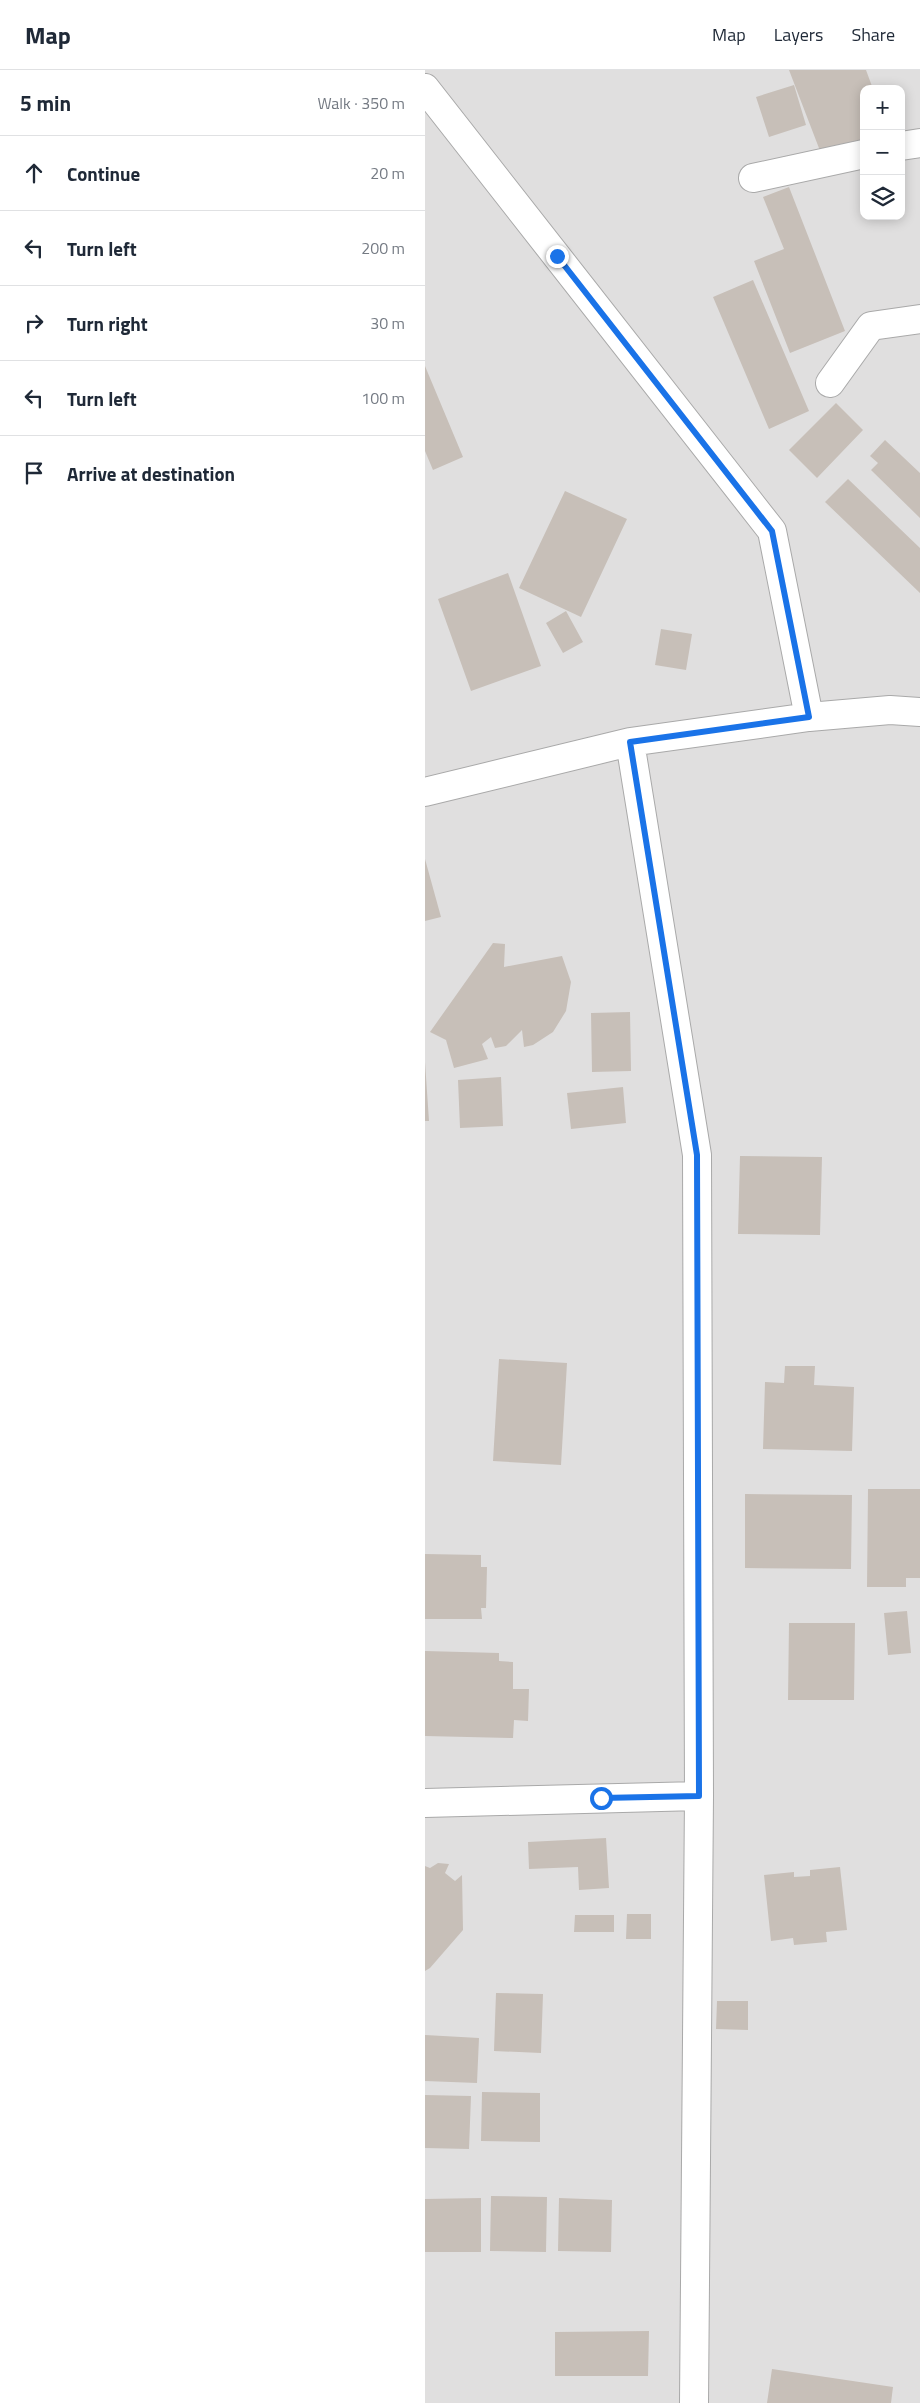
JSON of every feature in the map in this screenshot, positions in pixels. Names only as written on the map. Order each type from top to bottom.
[{"type":"street","points":[[425,88],[772,531],[809,717]]},
{"type":"street","points":[[753,178],[860,155]]},
{"type":"street","points":[[830,382],[871,326],[920,319]]},
{"type":"street","points":[[425,792],[630,742],[809,717],[890,710],[920,712]]},
{"type":"street","points":[[630,742],[697,1155],[699,1796],[693,2403]]},
{"type":"street","points":[[425,1803],[699,1796]]},
{"type":"shaded area","points":[[425,70],[920,70],[920,2403],[425,2403]]},
{"type":"building","points":[[789,70],[866,70],[872,85],[860,85],[860,142],[822,156]]},
{"type":"building","points":[[794,85],[806,125],[769,137],[756,97]]},
{"type":"building","points":[[789,187],[845,331],[790,353],[754,261],[784,249],[763,197]]},
{"type":"building","points":[[753,280],[809,411],[769,429],[713,297]]},
{"type":"building","points":[[425,366],[463,457],[433,470],[425,451]]},
{"type":"building","points":[[836,403],[863,430],[817,478],[789,450]]},
{"type":"building","points":[[885,440],[920,473],[920,518],[871,470],[878,463],[870,456]]},
{"type":"building","points":[[848,479],[920,548],[920,593],[825,502]]},
{"type":"building","points":[[565,491],[627,519],[581,617],[519,588]]},
{"type":"building","points":[[508,573],[541,666],[471,691],[438,599]]},
{"type":"building","points":[[566,611],[583,642],[563,653],[546,623]]},
{"type":"building","points":[[661,629],[692,634],[686,670],[655,665]]},
{"type":"building","points":[[425,859],[441,917],[425,921]]},
{"type":"building","points":[[493,943],[505,944],[504,967],[562,956],[571,982],[566,1011],[553,1032],[533,1045],[524,1047],[522,1030],[506,1046],[495,1048],[491,1037],[482,1044],[488,1059],[454,1068],[446,1040],[430,1032]]},
{"type":"building","points":[[630,1012],[631,1071],[592,1072],[591,1013]]},
{"type":"building","points":[[425,1062],[429,1121],[425,1121]]},
{"type":"building","points":[[501,1077],[503,1126],[460,1128],[458,1080]]},
{"type":"building","points":[[623,1087],[626,1123],[571,1129],[567,1093]]},
{"type":"building","points":[[740,1156],[822,1157],[820,1235],[738,1234]]},
{"type":"building","points":[[499,1359],[567,1363],[561,1465],[493,1461]]},
{"type":"building","points":[[785,1366],[815,1366],[814,1385],[854,1387],[852,1451],[763,1449],[765,1382],[784,1383]]},
{"type":"building","points":[[868,1489],[920,1489],[920,1578],[906,1578],[906,1587],[867,1587]]},
{"type":"building","points":[[745,1494],[852,1495],[851,1569],[745,1568]]},
{"type":"building","points":[[425,1554],[481,1555],[481,1567],[487,1567],[486,1608],[481,1608],[482,1619],[425,1619]]},
{"type":"building","points":[[907,1611],[911,1653],[888,1655],[884,1613]]},
{"type":"building","points":[[789,1623],[855,1623],[854,1700],[788,1700]]},
{"type":"building","points":[[425,1651],[499,1653],[499,1661],[513,1662],[513,1689],[529,1689],[528,1721],[514,1720],[513,1738],[425,1736]]},
{"type":"building","points":[[606,1838],[609,1888],[579,1890],[578,1867],[529,1869],[528,1842]]},
{"type":"building","points":[[438,1863],[449,1864],[445,1873],[455,1881],[462,1875],[463,1930],[430,1968],[425,1971],[425,1866],[430,1868]]},
{"type":"building","points":[[840,1867],[847,1930],[826,1932],[827,1942],[794,1945],[793,1938],[771,1941],[764,1875],[794,1872],[794,1877],[810,1876],[810,1870]]},
{"type":"building","points":[[627,1914],[651,1914],[651,1939],[626,1939]]},
{"type":"building","points":[[575,1915],[614,1915],[614,1932],[574,1932]]},
{"type":"building","points":[[496,1993],[543,1994],[541,2053],[494,2051]]},
{"type":"building","points":[[717,2001],[748,2001],[748,2030],[716,2029]]},
{"type":"building","points":[[425,2035],[479,2038],[477,2083],[425,2081]]},
{"type":"building","points":[[482,2092],[540,2093],[540,2142],[481,2141]]},
{"type":"building","points":[[425,2095],[471,2096],[469,2149],[425,2148]]},
{"type":"building","points":[[491,2196],[547,2197],[546,2252],[490,2251]]},
{"type":"building","points":[[481,2198],[481,2252],[425,2252],[425,2199]]},
{"type":"building","points":[[559,2198],[612,2200],[611,2252],[558,2251]]},
{"type":"building","points":[[649,2331],[648,2376],[555,2376],[555,2332]]},
{"type":"building","points":[[772,2369],[893,2387],[891,2403],[767,2403]]},
{"type":"route","points":[[557,256],[772,531],[809,717],[630,742],[697,1155],[699,1796],[601,1798]]}]
